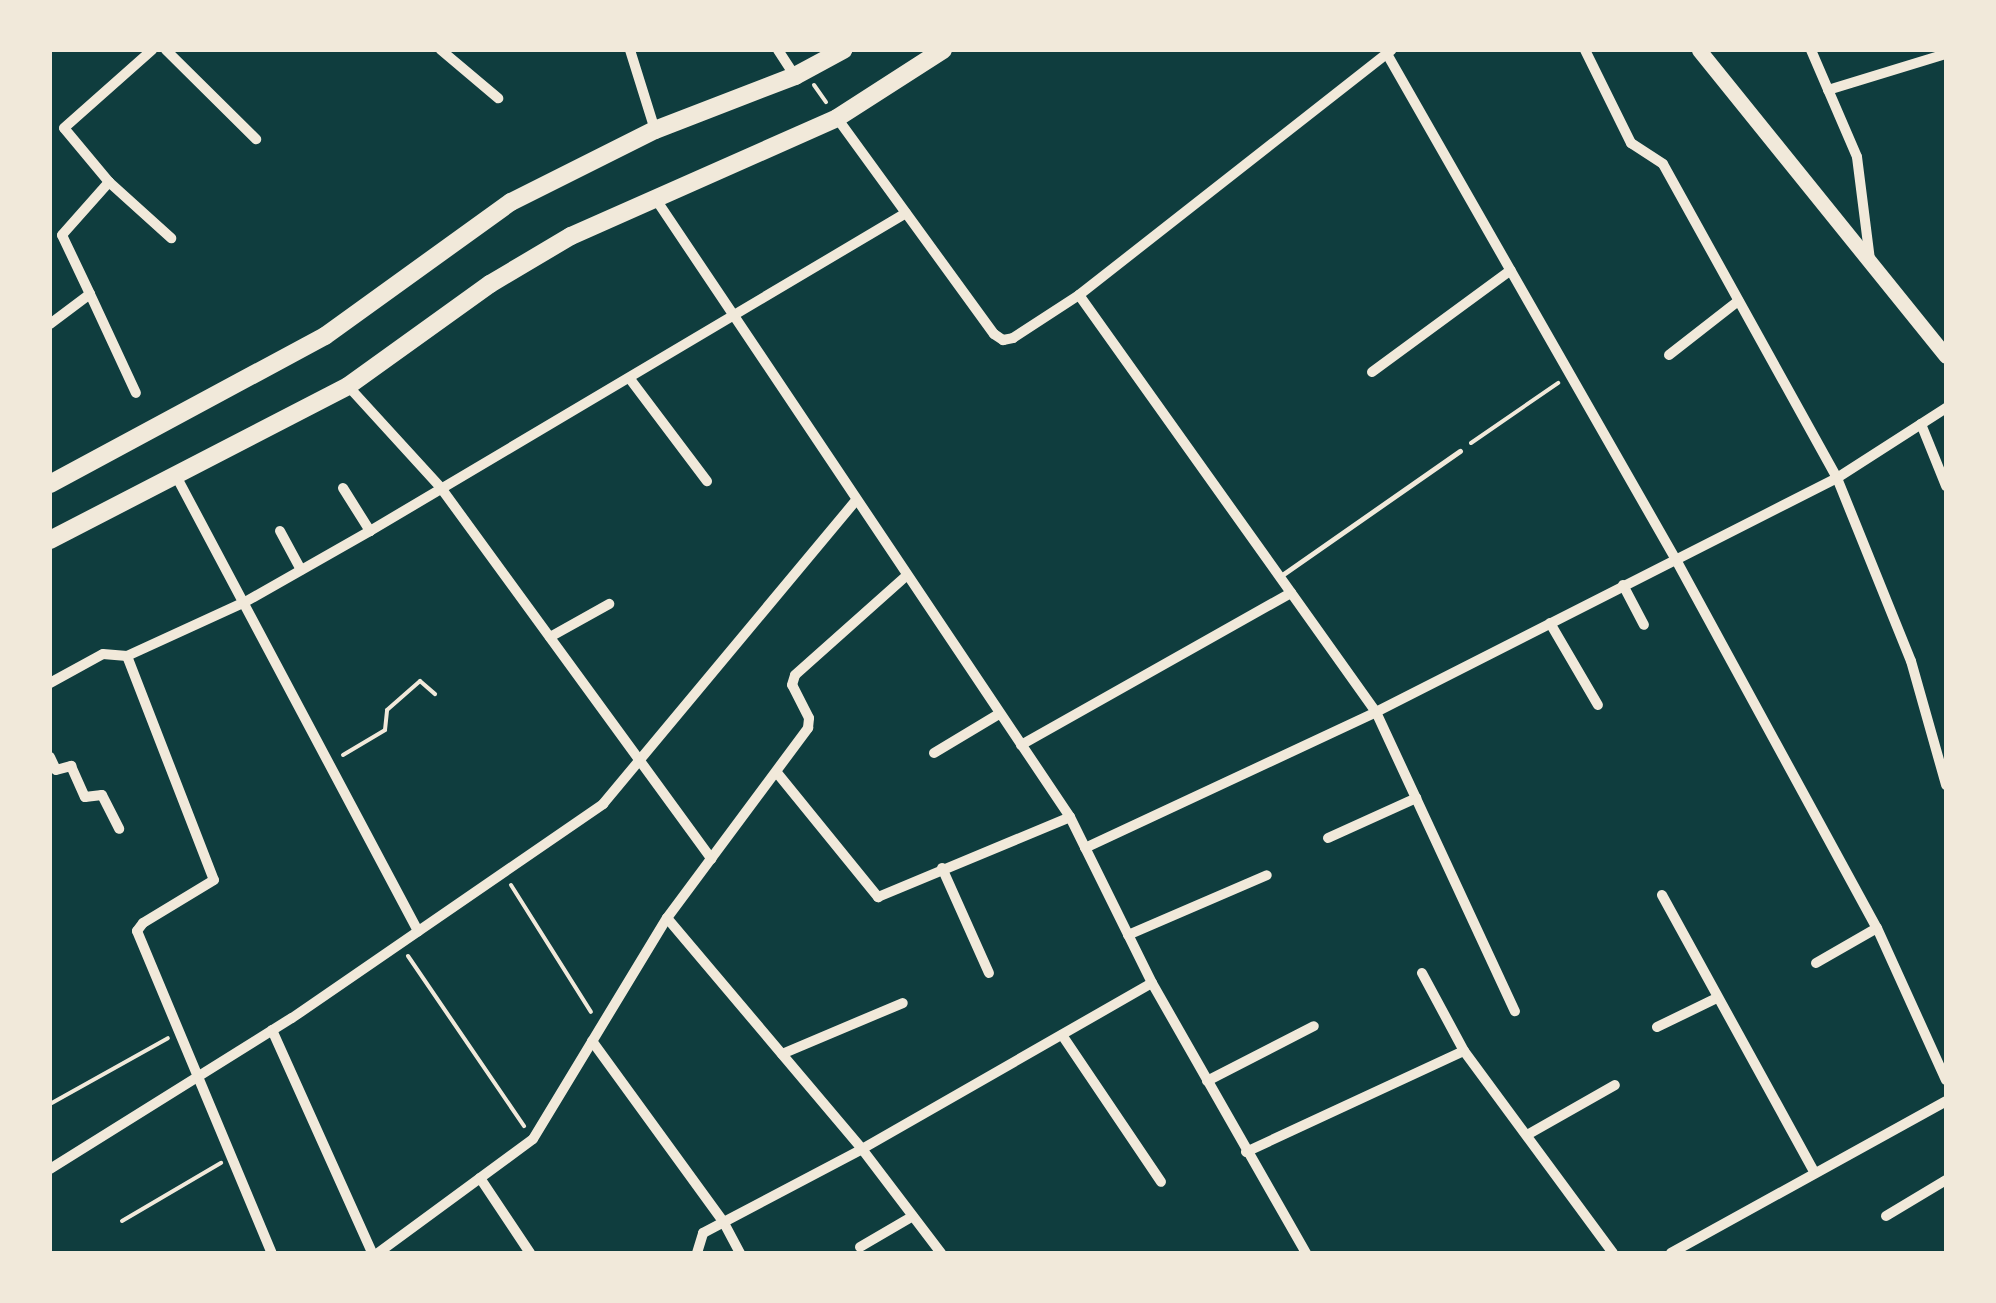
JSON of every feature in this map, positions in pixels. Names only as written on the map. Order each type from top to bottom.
[{"type":"main road","points":[[50,484],[325,336],[511,202],[656,130],[800,74],[843,50]]},
{"type":"main road","points":[[50,540],[348,386],[490,284],[570,236],[838,118],[942,50]]},
{"type":"main road","points":[[1699,50],[1946,356]]},
{"type":"street","points":[[152,50],[64,128],[109,182],[170,238]]},
{"type":"street","points":[[166,50],[256,139]]},
{"type":"street","points":[[441,50],[498,98]]},
{"type":"street","points":[[630,50],[656,130]]},
{"type":"street","points":[[778,50],[800,74],[818,50]]},
{"type":"street","points":[[1584,50],[1631,144],[1663,164],[1837,478],[1911,661],[1946,785]]},
{"type":"street","points":[[1811,50],[1857,157],[1871,266]]},
{"type":"street","points":[[838,118],[1003,340],[1013,338],[1080,296],[1390,52],[1675,558],[1877,928],[1946,1080]]},
{"type":"street","points":[[1828,90],[1946,54]]},
{"type":"street","points":[[109,182],[62,235],[136,394]]},
{"type":"street","points":[[654,197],[855,502],[1070,816],[1152,983],[1306,1253]]},
{"type":"street","points":[[50,683],[104,654],[127,656],[245,602],[906,213]]},
{"type":"street","points":[[1372,372],[1510,270]]},
{"type":"street","points":[[50,324],[90,294]]},
{"type":"street","points":[[1080,296],[1376,712],[1515,1011]]},
{"type":"street","points":[[1669,356],[1738,301]]},
{"type":"street","points":[[630,378],[707,481]]},
{"type":"street","points":[[348,386],[440,488],[712,859]]},
{"type":"street","points":[[1085,848],[1376,712],[1837,478],[1946,408]]},
{"type":"street","points":[[1921,424],[1946,486]]},
{"type":"street","points":[[174,473],[418,931]]},
{"type":"street","points":[[344,488],[370,531]]},
{"type":"street","points":[[50,1169],[272,1030],[604,804],[855,502]]},
{"type":"street","points":[[280,531],[301,570]]},
{"type":"street","points":[[272,1030],[375,1253],[533,1139],[668,918],[778,774],[810,723],[792,685],[795,676],[906,576]]},
{"type":"street","points":[[1624,585],[1644,626]]},
{"type":"street","points":[[1021,745],[1291,593]]},
{"type":"street","points":[[550,636],[608,604]]},
{"type":"street","points":[[1550,623],[1598,705]]},
{"type":"street","points":[[127,656],[214,880],[143,923],[138,931],[272,1253]]},
{"type":"street","points":[[934,754],[999,714]]},
{"type":"street","points":[[50,757],[56,770],[73,768],[86,798],[104,796],[119,830]]},
{"type":"street","points":[[778,774],[878,897],[1070,816]]},
{"type":"street","points":[[1328,838],[1416,798]]},
{"type":"street","points":[[942,868],[989,973]]},
{"type":"street","points":[[1128,935],[1267,875]]},
{"type":"street","points":[[1662,896],[1816,1174]]},
{"type":"street","points":[[668,918],[862,1148],[941,1253]]},
{"type":"street","points":[[1816,963],[1877,928]]},
{"type":"street","points":[[1422,973],[1464,1051],[1613,1253]]},
{"type":"street","points":[[697,1253],[703,1233],[862,1148],[1152,983]]},
{"type":"street","points":[[1657,1028],[1717,998]]},
{"type":"street","points":[[782,1054],[903,1003]]},
{"type":"street","points":[[1206,1081],[1314,1026]]},
{"type":"street","points":[[1062,1035],[1161,1182]]},
{"type":"street","points":[[592,1041],[724,1223],[740,1253]]},
{"type":"street","points":[[1246,1152],[1464,1051]]},
{"type":"street","points":[[1527,1136],[1615,1085]]},
{"type":"street","points":[[1670,1253],[1946,1102]]},
{"type":"street","points":[[480,1178],[530,1253]]},
{"type":"street","points":[[1886,1216],[1946,1180]]},
{"type":"street","points":[[860,1248],[913,1216]]},
{"type":"lane","points":[[1280,576],[1460,451]]},
{"type":"path","points":[[800,74],[838,118]]},
{"type":"path","points":[[1460,451],[1570,374]]},
{"type":"path","points":[[330,762],[385,730],[387,710],[420,681],[435,694]]},
{"type":"path","points":[[504,872],[600,1028]]},
{"type":"path","points":[[400,944],[533,1139]]},
{"type":"path","points":[[50,1104],[181,1031]]},
{"type":"path","points":[[122,1222],[232,1156]]}]
